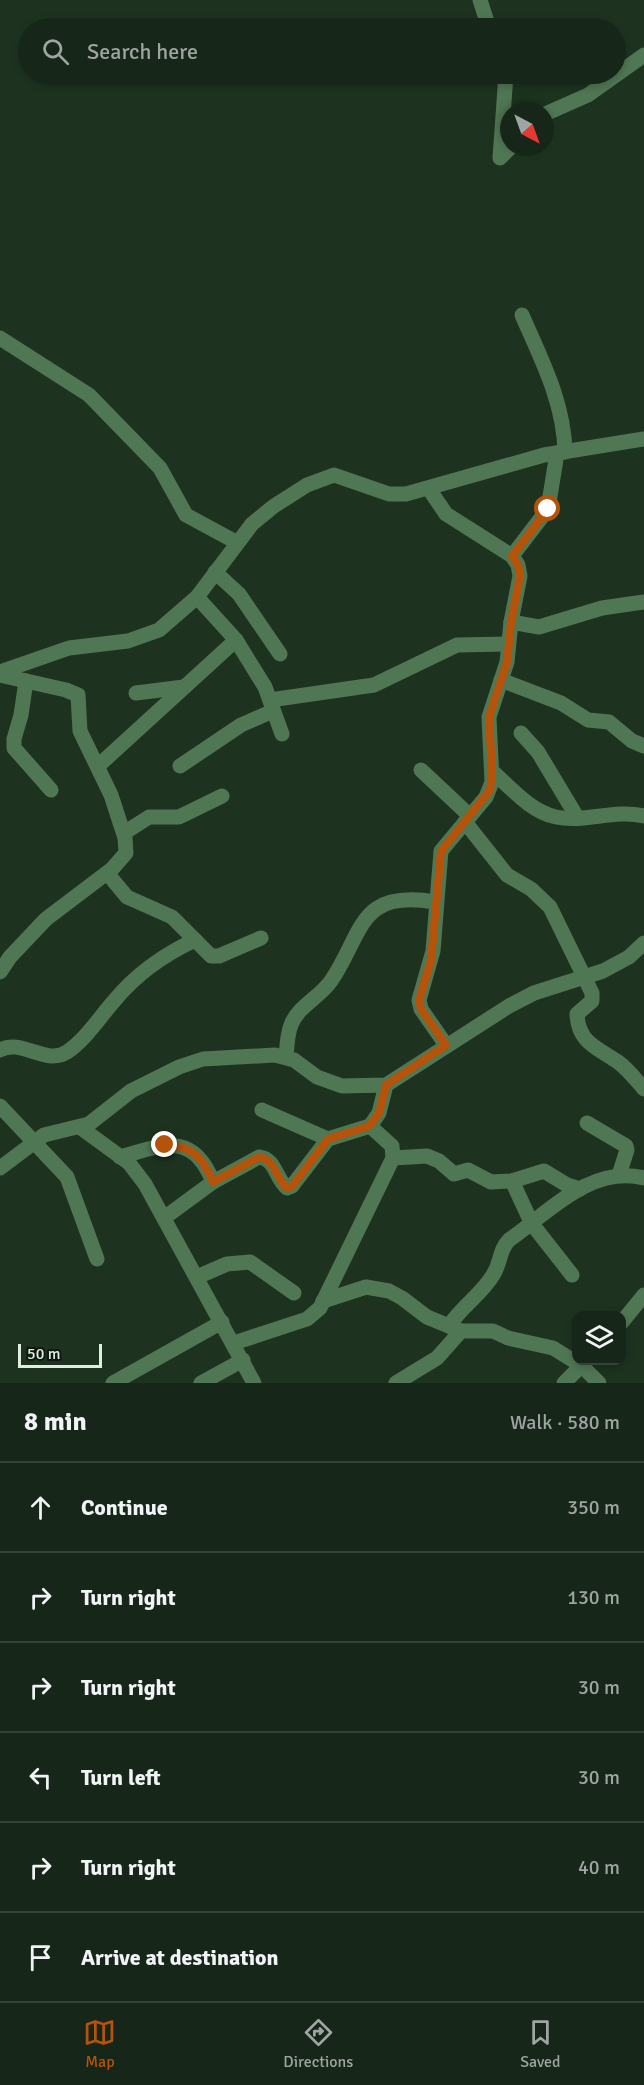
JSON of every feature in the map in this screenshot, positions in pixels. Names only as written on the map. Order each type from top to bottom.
[{"type":"street","points":[[480,0],[486,18]]},
{"type":"street","points":[[626,68],[644,55]]},
{"type":"street","points":[[504,102],[505,84]]},
{"type":"street","points":[[554,110],[588,95],[603,84]]},
{"type":"street","points":[[512,556],[548,509],[561,452],[560,411],[549,376],[522,315]]},
{"type":"street","points":[[0,338],[89,394],[160,468],[186,515],[236,542]]},
{"type":"street","points":[[0,674],[69,648],[144,637],[159,630],[197,597],[236,542],[274,506],[322,478],[334,475],[389,494],[406,494],[561,452],[644,439]]},
{"type":"street","points":[[429,489],[446,514],[512,556],[518,565],[520,576],[501,680],[489,717],[492,771],[490,790],[441,851],[431,960],[419,1000],[421,1009],[446,1045]]},
{"type":"street","points":[[215,572],[239,594],[280,654]]},
{"type":"street","points":[[197,597],[236,640],[265,687],[282,735]]},
{"type":"street","points":[[511,622],[539,627],[602,608],[644,602]]},
{"type":"street","points":[[98,766],[236,640]]},
{"type":"street","points":[[180,766],[272,705],[374,685],[457,645],[508,644]]},
{"type":"street","points":[[0,674],[78,695],[81,700],[80,731],[98,766],[124,833],[126,853],[107,873],[46,919],[10,957],[0,972]]},
{"type":"street","points":[[501,680],[561,703],[588,720],[609,722],[632,741],[644,746]]},
{"type":"street","points":[[26,681],[14,748],[51,790]]},
{"type":"street","points":[[136,693],[184,687]]},
{"type":"street","points":[[522,733],[538,752],[578,817]]},
{"type":"street","points":[[421,770],[467,819],[507,875],[531,889],[550,907],[593,997],[580,1010],[577,1018],[588,1042],[592,1048],[621,1064],[644,1089]]},
{"type":"street","points":[[492,771],[540,811],[557,817],[621,813],[644,816]]},
{"type":"street","points":[[124,833],[149,817],[179,817],[222,796]]},
{"type":"street","points":[[107,873],[132,901],[172,917],[205,952],[219,956],[261,938]]},
{"type":"street","points":[[286,1057],[290,1027],[294,1019],[330,982],[366,916],[405,898],[435,902]]},
{"type":"street","points":[[0,1050],[14,1046],[53,1057],[66,1053],[89,1032],[139,975],[167,953],[195,940]]},
{"type":"street","points":[[0,1168],[44,1135],[81,1128],[97,1120],[131,1091],[192,1063],[213,1058],[275,1055],[286,1057],[317,1077],[342,1086],[386,1085],[446,1045],[534,993],[620,963],[644,943]]},
{"type":"street","points":[[164,1218],[213,1182],[259,1157],[272,1163],[282,1184],[287,1188],[292,1186],[328,1139],[369,1126],[379,1113],[386,1085]]},
{"type":"street","points":[[0,1106],[35,1140],[72,1187],[97,1258]]},
{"type":"street","points":[[262,1110],[328,1139]]},
{"type":"street","points":[[587,1123],[626,1146],[619,1175]]},
{"type":"street","points":[[234,1343],[307,1319],[315,1314],[393,1158],[392,1146],[369,1126]]},
{"type":"street","points":[[81,1128],[120,1157],[145,1184],[254,1383]]},
{"type":"street","points":[[120,1157],[165,1145],[186,1147],[203,1161],[213,1182]]},
{"type":"street","points":[[393,1158],[427,1156],[438,1161],[454,1174],[468,1170],[487,1181],[512,1180],[544,1171],[567,1185],[580,1189]]},
{"type":"street","points":[[396,1383],[437,1358],[455,1329],[461,1308],[492,1277],[504,1245],[591,1182],[619,1175],[644,1178]]},
{"type":"street","points":[[512,1180],[532,1224],[572,1275]]},
{"type":"street","points":[[197,1277],[227,1264],[250,1262],[294,1293]]},
{"type":"street","points":[[323,1301],[359,1288],[371,1287],[396,1294],[419,1313],[455,1329],[493,1331],[508,1338],[543,1344],[572,1357]]},
{"type":"street","points":[[626,1316],[644,1295]]},
{"type":"street","points":[[113,1383],[222,1322]]},
{"type":"street","points":[[201,1383],[243,1360]]},
{"type":"street","points":[[564,1383],[583,1365]]},
{"type":"street","points":[[586,1365],[599,1383]]},
{"type":"route","points":[[165,1145],[186,1147],[195,1153],[203,1161],[213,1182],[252,1159],[266,1158],[272,1163],[277,1176],[287,1188],[298,1180],[328,1139],[369,1126],[375,1120],[382,1104],[386,1085],[446,1045],[421,1009],[419,1000],[433,951],[438,864],[441,851],[448,841],[490,790],[492,771],[489,717],[507,662],[511,622],[520,576],[518,565],[512,556],[548,509]]}]
